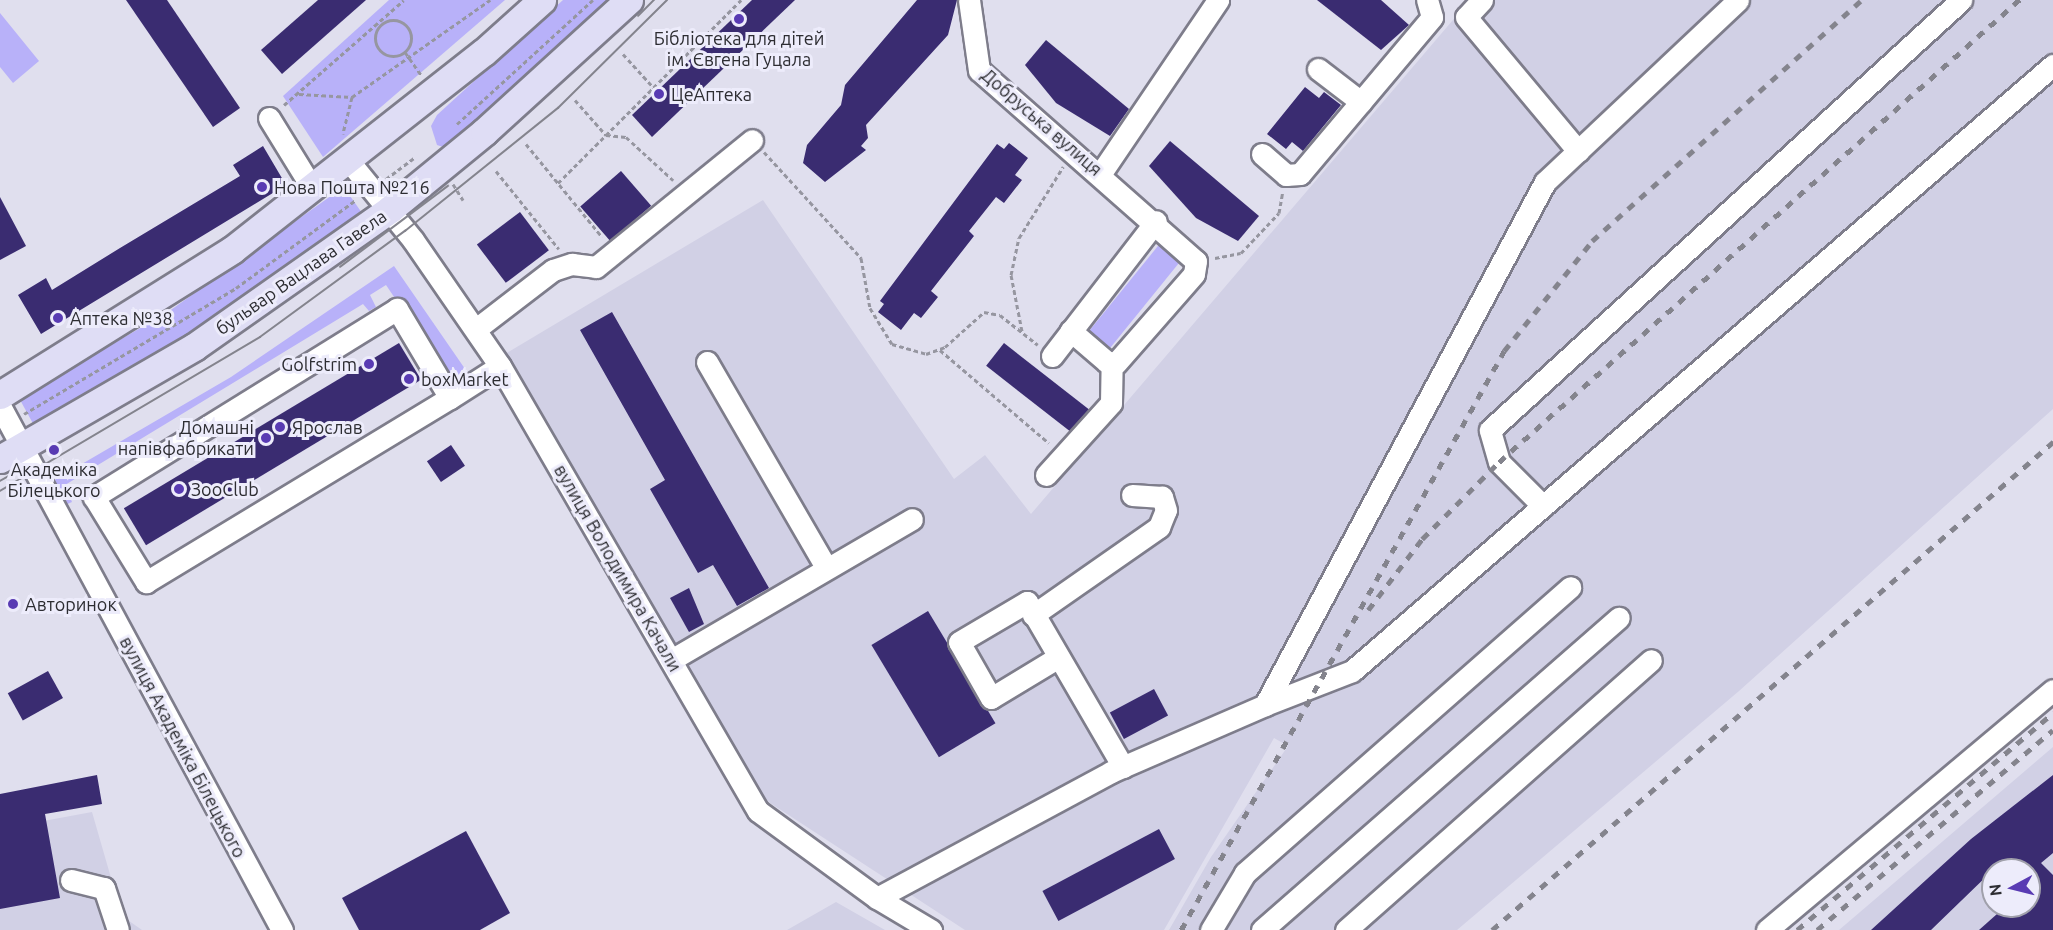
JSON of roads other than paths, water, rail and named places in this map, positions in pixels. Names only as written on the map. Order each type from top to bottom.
[{"type":"main road","name":"бульвар Вацлава Гавела","points":[[11,454],[194,347],[390,209],[484,132],[629,0]]},
{"type":"main road","points":[[0,395],[170,292],[312,188],[344,150],[527,4]]},
{"type":"street","name":"Добруська вулиця","points":[[969,0],[979,69],[1156,221],[1196,261],[1194,274],[1112,364]]},
{"type":"street","points":[[1101,173],[1218,0]]},
{"type":"street","points":[[1262,154],[1286,175],[1300,174],[1432,17],[1427,0]]},
{"type":"street","points":[[1482,0],[1466,17],[1578,151]]},
{"type":"street","points":[[1265,705],[1545,182],[1738,0]]},
{"type":"street","points":[[1543,506],[1499,462],[1490,430],[1961,0]]},
{"type":"street","points":[[877,898],[1123,767],[1265,705],[1352,671],[2053,65]]},
{"type":"street","points":[[1318,69],[1360,102]]},
{"type":"street","points":[[269,118],[312,188]]},
{"type":"street","points":[[476,330],[553,270],[572,264],[591,269],[615,252],[686,191],[727,165],[752,140]]},
{"type":"street","name":"вулиця Володимира Качали","points":[[344,150],[390,209],[500,366],[759,811],[877,898],[931,930]]},
{"type":"street","points":[[1052,356],[1156,221]]},
{"type":"street","points":[[450,398],[397,309],[94,497],[146,582],[450,398],[500,366]]},
{"type":"street","points":[[1046,475],[1111,403],[1112,364],[1071,330]]},
{"type":"street","points":[[707,362],[826,567]]},
{"type":"street","name":"вулиця Академіка Білецького","points":[[4,415],[11,454],[282,930]]},
{"type":"street","points":[[1034,615],[1159,527],[1166,510],[1162,497],[1132,495]]},
{"type":"street","points":[[671,660],[826,567],[912,519]]},
{"type":"street","points":[[1211,930],[1245,873],[1570,587]]},
{"type":"street","points":[[1058,658],[991,698],[959,642],[1027,602],[1123,767]]},
{"type":"street","points":[[1262,930],[1619,618]]},
{"type":"street","points":[[1346,930],[1651,660]]},
{"type":"street","points":[[1767,930],[2053,690]]},
{"type":"street","points":[[71,880],[104,888],[118,930]]},
{"type":"tram line","points":[[638,16],[654,0]]},
{"type":"tram line","points":[[0,491],[260,337],[405,231],[558,108],[667,0]]},
{"type":"tram line","points":[[340,267],[448,186]]},
{"type":"tram line","points":[[0,481],[29,465]]},
{"type":"railway","points":[[1181,930],[1504,351],[1592,241],[1862,0]]},
{"type":"railway","points":[[1368,610],[1422,539],[1499,462],[2019,0]]},
{"type":"railway","points":[[1492,930],[2053,442]]},
{"type":"railway","points":[[1797,930],[2053,713]]},
{"type":"railway","points":[[1817,930],[2053,730]]},
{"type":"place","name":"Бібліотека для дітей ім. Євгена Гуцала","points":[[739,19]]},
{"type":"place","name":"ЦеАптека","points":[[659,94]]},
{"type":"place","name":"Нова Пошта №216","points":[[262,187]]},
{"type":"place","name":"Аптека №38","points":[[58,318]]},
{"type":"place","name":"Golfstrim","points":[[369,364]]},
{"type":"place","name":"boxMarket","points":[[409,379]]},
{"type":"place","name":"Ярослав","points":[[280,427]]},
{"type":"place","name":"Домашні напівфабрикати","points":[[266,438]]},
{"type":"place","name":"Академіка Білецького","points":[[54,450]]},
{"type":"place","name":"ЗооClub","points":[[179,489]]},
{"type":"place","name":"Авторинок","points":[[13,604]]}]
